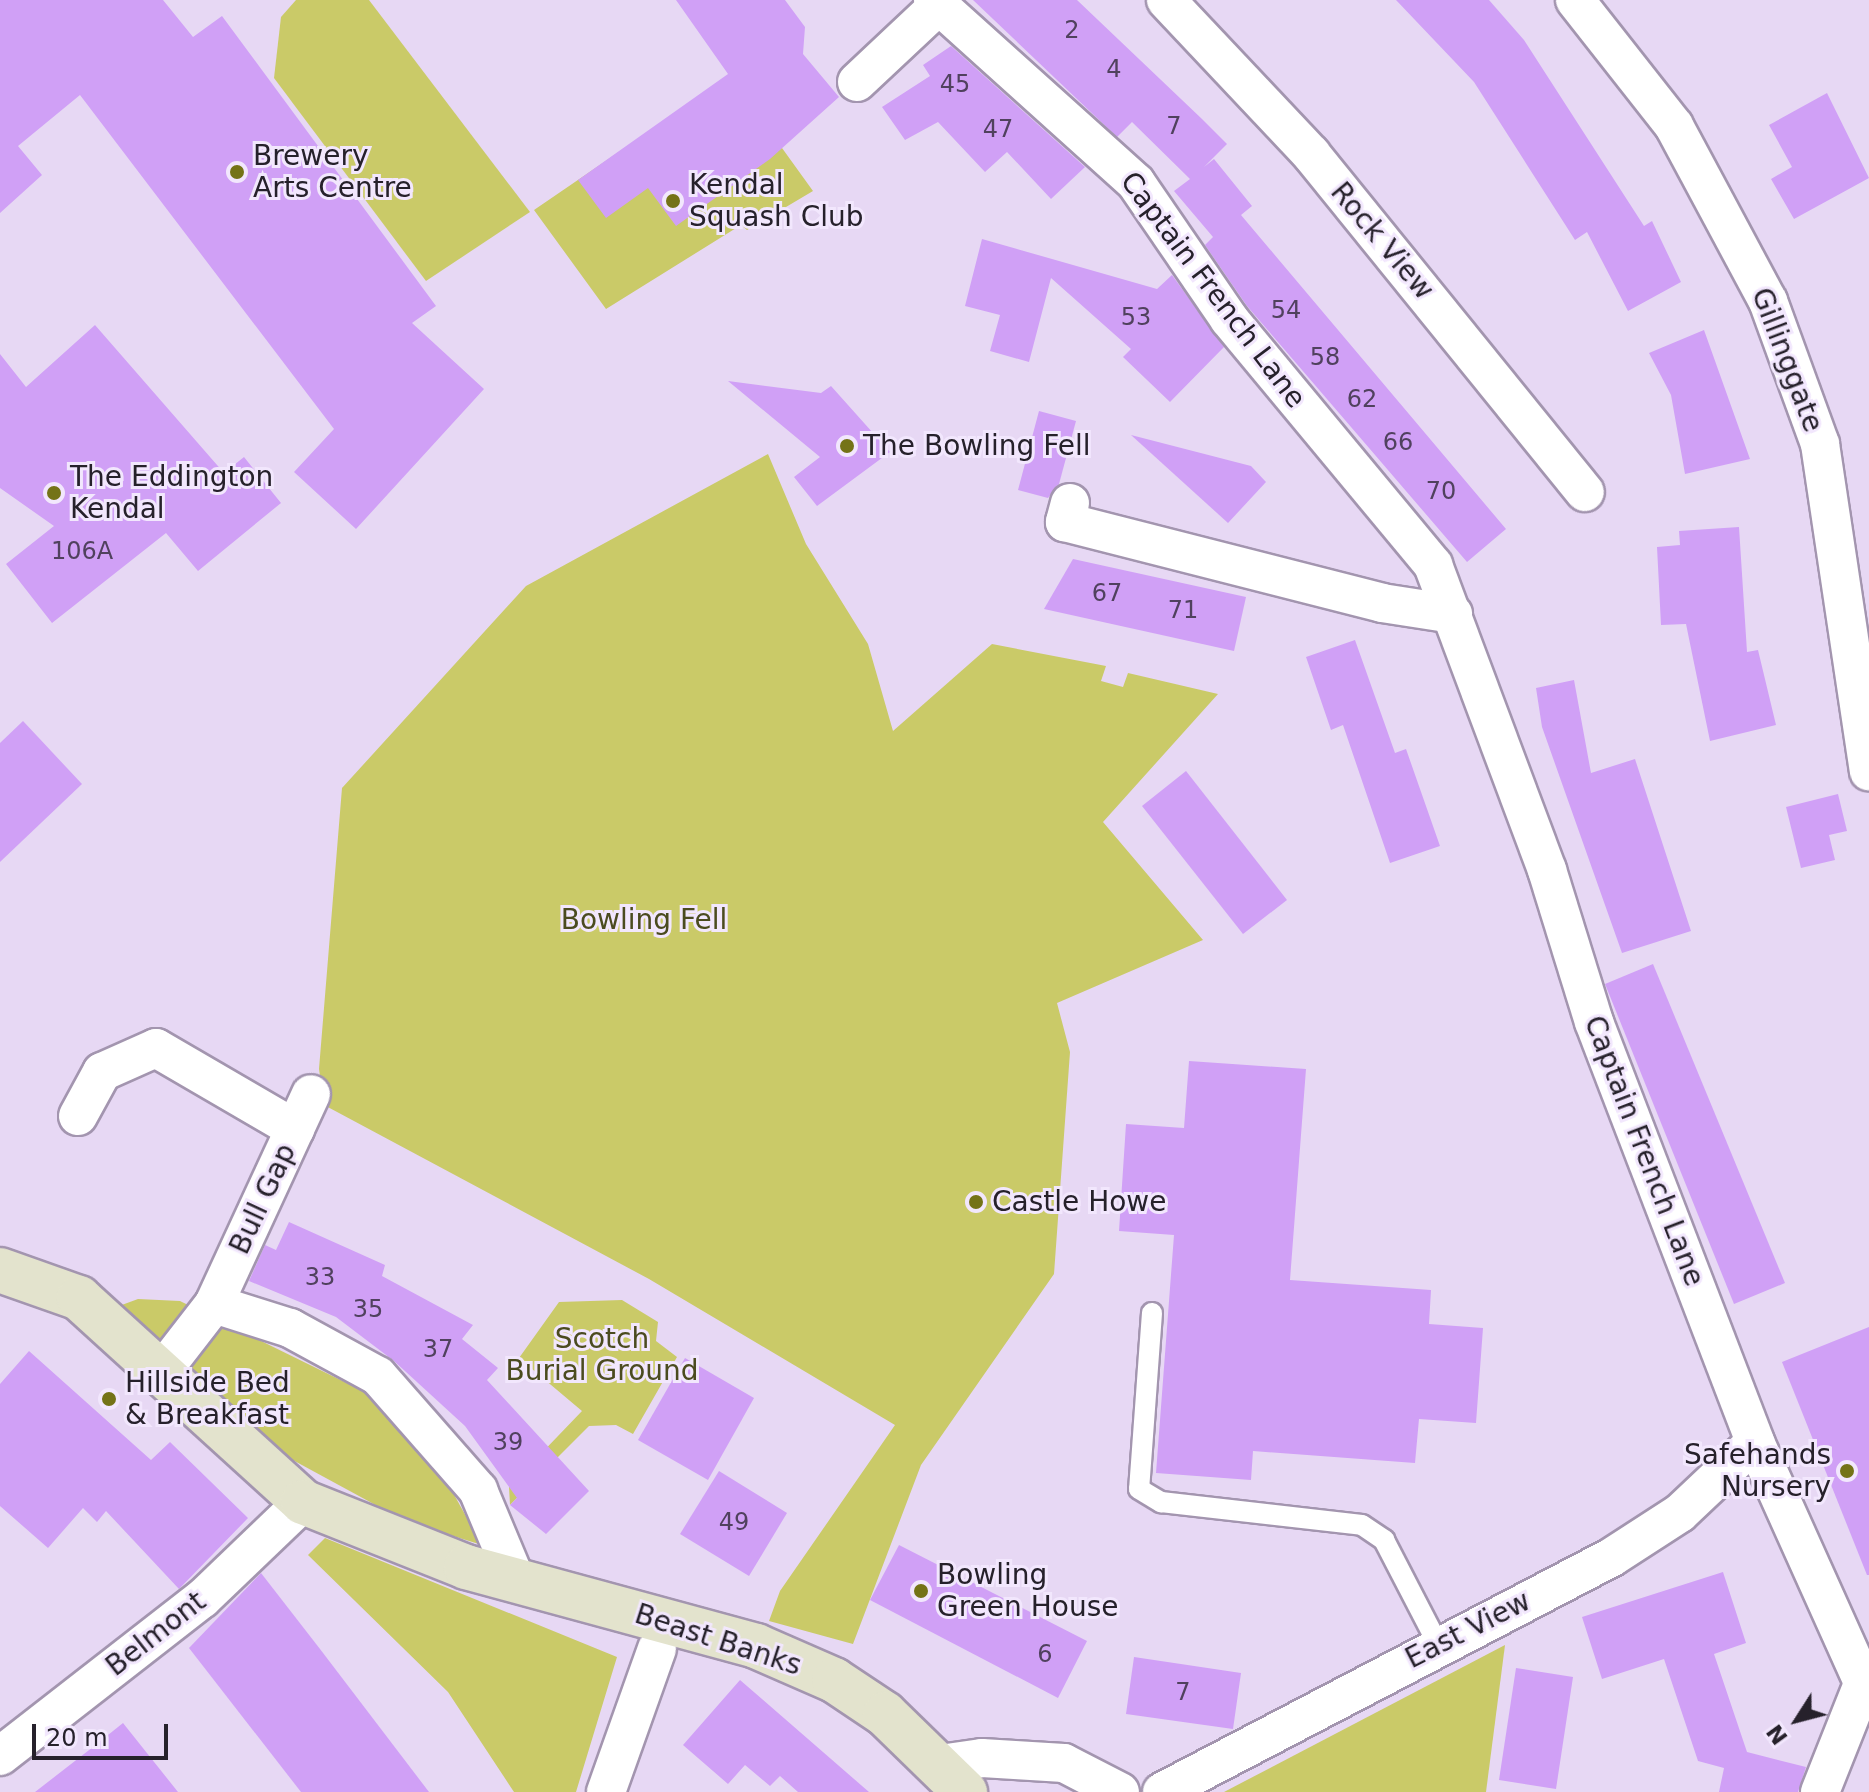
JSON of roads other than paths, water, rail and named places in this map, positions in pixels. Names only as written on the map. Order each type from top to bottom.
[{"type":"street","name":"Rock View","points":[[1166,0],[1311,154],[1585,492]]},
{"type":"street","name":"Gillinggate","points":[[1575,0],[1674,126],[1768,301],[1820,444],[1869,771]]},
{"type":"street","points":[[857,82],[936,2]]},
{"type":"street","name":"Captain French Lane","points":[[936,2],[1136,183],[1229,319],[1433,565],[1680,1247],[1755,1442],[1867,1681]]},
{"type":"street","points":[[1070,503],[1065,522],[1382,603],[1453,614]]},
{"type":"street","points":[[78,1116],[102,1072],[156,1048],[295,1129]]},
{"type":"street","name":"Bull Gap","points":[[214,1304],[311,1094]]},
{"type":"street","name":"Beast Banks","points":[[0,1270],[79,1298],[159,1375],[303,1502],[516,1581],[756,1646],[834,1680],[885,1714],[952,1778]]},
{"type":"street","points":[[159,1375],[214,1304],[290,1328],[378,1376],[478,1490],[516,1581]]},
{"type":"street","name":"East View","points":[[1162,1792],[1438,1644],[1612,1557],[1680,1513],[1755,1442]]},
{"type":"street","name":"Belmont","points":[[0,1756],[202,1599],[303,1502]]},
{"type":"street","points":[[606,1792],[657,1649]]},
{"type":"street","points":[[1820,1792],[1867,1681]]},
{"type":"street","points":[[952,1778],[982,1758],[1064,1763],[1120,1792]]},
{"type":"lane","points":[[1152,1313],[1139,1489],[1161,1502],[1362,1525],[1384,1540],[1438,1644]]},
{"type":"place","name":"Brewery Arts Centre","points":[[237,172]]},
{"type":"place","name":"Kendal Squash Club","points":[[673,201]]},
{"type":"place","name":"The Bowling Fell","points":[[847,446]]},
{"type":"place","name":"The Eddington Kendal","points":[[54,493]]},
{"type":"place","name":"Castle Howe","points":[[976,1202]]},
{"type":"place","name":"Hillside Bed & Breakfast","points":[[109,1399]]},
{"type":"place","name":"Safehands Nursery","points":[[1847,1471]]},
{"type":"place","name":"Bowling Green House","points":[[921,1591]]},
{"type":"park label","name":"Bowling Fell","points":[[644,920]]},
{"type":"park label","name":"Scotch Burial Ground","points":[[602,1355]]}]
